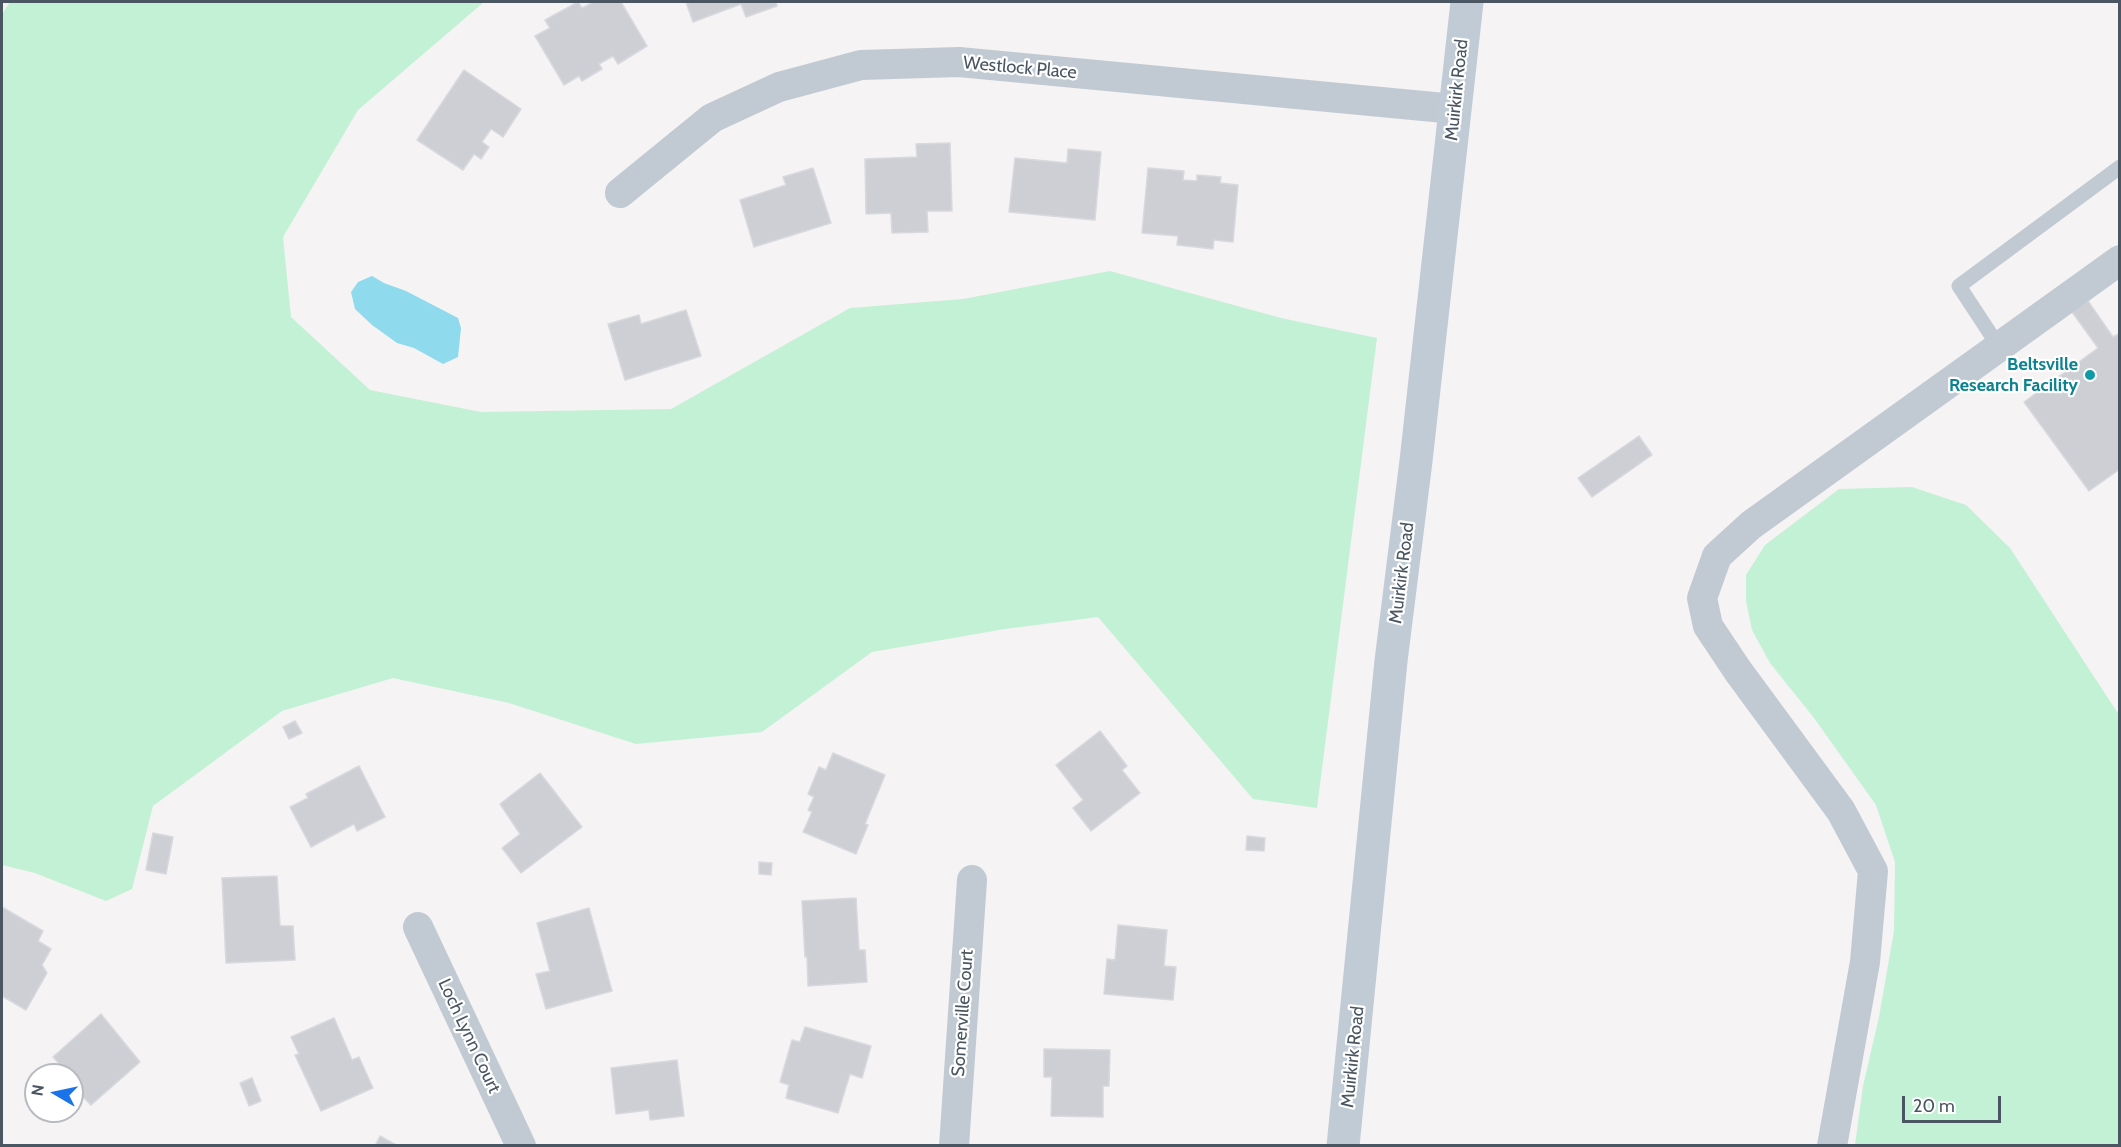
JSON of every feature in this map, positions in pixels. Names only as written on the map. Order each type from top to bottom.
[{"type":"main road","name":"Muirkirk Road","points":[[1343,1146],[1391,662],[1467,2]]},
{"type":"street","name":"Westlock Place","points":[[620,193],[712,118],[779,87],[861,65],[958,62],[1455,109]]},
{"type":"street","points":[[1832,1146],[1865,962],[1873,871],[1841,811],[1738,671],[1708,626],[1702,598],[1717,556],[1751,525],[2120,260]]},
{"type":"street","name":"Somerville Court","points":[[954,1146],[972,880]]},
{"type":"street","name":"Loch Lynn Court","points":[[418,927],[520,1146]]},
{"type":"lane","points":[[1999,347],[1959,286],[2120,167]]},
{"type":"green space","points":[[10,2],[484,2],[358,110],[283,237],[291,317],[370,390],[481,412],[671,409],[850,308],[963,299],[1110,271],[1281,318],[1377,338],[1317,808],[1253,799],[1098,617],[1005,629],[872,652],[762,732],[636,744],[509,703],[393,678],[282,711],[153,806],[132,889],[106,901],[35,873],[2,865],[2,14]]},
{"type":"green space","points":[[1912,487],[1966,505],[2010,548],[2119,715],[2119,1145],[1855,1145],[1863,1086],[1879,1017],[1894,931],[1895,862],[1876,805],[1814,718],[1770,663],[1752,630],[1746,601],[1746,575],[1765,545],[1839,489]]},
{"type":"water","points":[[372,276],[458,318],[461,328],[458,357],[443,364],[414,348],[397,343],[355,309],[351,292],[358,282]]},
{"type":"building","points":[[578,2],[582,8],[594,2],[621,2],[647,46],[618,64],[613,56],[599,64],[602,69],[582,81],[579,76],[564,85],[535,36],[550,28],[545,20]]},
{"type":"building","points":[[686,2],[776,2],[777,6],[746,17],[741,4],[693,22]]},
{"type":"building","points":[[464,70],[521,109],[503,137],[491,129],[482,142],[489,147],[481,159],[474,154],[463,170],[417,140]]},
{"type":"building","points":[[950,143],[952,211],[927,211],[928,232],[892,233],[891,213],[866,214],[865,159],[917,157],[916,144]]},
{"type":"building","points":[[1068,149],[1101,152],[1095,220],[1009,212],[1015,158],[1067,163]]},
{"type":"building","points":[[813,168],[831,223],[754,247],[740,200],[786,185],[783,177]]},
{"type":"building","points":[[1148,168],[1184,171],[1183,180],[1197,181],[1197,175],[1221,177],[1220,183],[1238,185],[1233,242],[1214,240],[1213,249],[1177,245],[1178,236],[1142,233]]},
{"type":"building","name":"Beltsville Research Facility","points":[[2088,301],[2113,337],[2120,333],[2120,469],[2089,491],[2024,402],[2098,348],[2072,312]]},
{"type":"building","points":[[686,310],[701,356],[625,380],[608,324],[639,315],[641,324]]},
{"type":"building","points":[[1639,436],[1652,455],[1592,497],[1578,478]]},
{"type":"building","points":[[295,721],[302,733],[289,739],[283,727]]},
{"type":"building","points":[[1100,731],[1127,766],[1122,770],[1140,793],[1091,831],[1073,808],[1083,800],[1056,765]]},
{"type":"building","points":[[833,753],[885,775],[865,824],[868,825],[856,854],[803,832],[812,812],[808,810],[814,797],[808,794],[819,767],[826,770]]},
{"type":"building","points":[[359,766],[385,817],[357,831],[354,824],[311,847],[290,807],[308,798],[306,794]]},
{"type":"building","points":[[540,773],[582,827],[521,873],[502,848],[520,834],[500,804]]},
{"type":"building","points":[[153,833],[173,837],[166,874],[146,870]]},
{"type":"building","points":[[1247,836],[1265,838],[1264,851],[1246,850]]},
{"type":"building","points":[[759,862],[772,863],[771,875],[759,874]]},
{"type":"building","points":[[277,876],[280,926],[293,926],[295,960],[226,963],[222,878]]},
{"type":"building","points":[[856,898],[859,950],[865,950],[867,982],[808,986],[802,901]]},
{"type":"building","points":[[2,907],[43,931],[38,941],[51,949],[42,965],[47,973],[26,1010],[2,996]]},
{"type":"building","points":[[589,908],[612,991],[546,1009],[536,974],[550,971],[537,923]]},
{"type":"building","points":[[1118,925],[1167,930],[1164,966],[1176,967],[1173,1000],[1104,994],[1107,959],[1115,960]]},
{"type":"building","points":[[101,1014],[140,1062],[91,1105],[84,1098],[84,1063],[58,1063],[53,1057]]},
{"type":"building","points":[[334,1018],[352,1060],[359,1057],[373,1088],[321,1111],[295,1055],[299,1054],[291,1037]]},
{"type":"building","points":[[805,1027],[871,1046],[862,1078],[850,1074],[838,1113],[786,1098],[789,1085],[780,1082],[792,1040],[800,1042]]},
{"type":"building","points":[[1044,1049],[1110,1050],[1109,1086],[1103,1086],[1103,1117],[1051,1116],[1052,1077],[1044,1077]]},
{"type":"building","points":[[677,1060],[684,1116],[650,1120],[649,1110],[616,1114],[611,1068]]},
{"type":"building","points":[[252,1078],[261,1101],[249,1106],[240,1083]]},
{"type":"building","points":[[380,1136],[398,1146],[375,1146]]},
{"type":"place","name":"Beltsville Research Facility","points":[[2090,375]]}]
